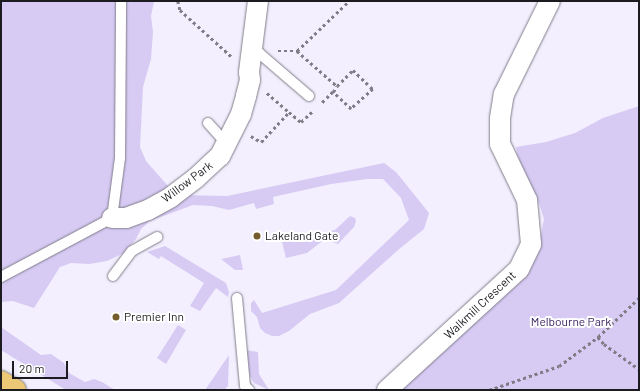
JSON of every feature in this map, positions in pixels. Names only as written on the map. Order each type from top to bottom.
[{"type":"main road","points":[[1,382],[15,390]]},
{"type":"street","name":"Walkmill Crescent","points":[[387,390],[519,269],[530,244],[527,200],[500,144],[500,118],[504,94],[550,1]]},
{"type":"street","name":"Willow Park","points":[[112,218],[126,218],[148,210],[171,196],[210,167],[220,156],[241,114],[250,80],[249,72],[255,51],[255,3]]},
{"type":"lane","points":[[1,277],[112,218],[120,158],[121,1]]},
{"type":"lane","points":[[255,51],[309,96]]},
{"type":"lane","points":[[208,124],[227,144]]},
{"type":"lane","points":[[113,276],[132,251],[157,237]]},
{"type":"lane","points":[[237,298],[245,386],[249,390]]},
{"type":"path","points":[[178,1],[180,10],[249,72]]},
{"type":"path","points":[[255,51],[297,51],[349,1]]},
{"type":"path","points":[[270,62],[266,68],[268,94],[289,112]]},
{"type":"path","points":[[333,92],[337,86]]},
{"type":"path","points":[[488,390],[560,366],[598,337],[639,298]]},
{"type":"path","points":[[598,337],[604,344],[639,369]]},
{"type":"green space","points":[[1,1],[154,1],[151,16],[153,32],[151,59],[143,87],[140,147],[146,161],[168,186],[180,195],[227,196],[384,163],[396,172],[429,213],[424,229],[398,250],[339,303],[310,314],[289,331],[279,336],[272,336],[265,333],[260,328],[257,317],[251,311],[251,303],[254,300],[262,313],[336,290],[409,220],[401,198],[383,179],[367,179],[331,184],[273,197],[274,204],[256,209],[254,203],[229,210],[212,206],[193,205],[150,221],[141,229],[136,239],[124,253],[107,261],[89,264],[71,263],[60,267],[34,308],[13,301],[1,302]]},
{"type":"green space","name":"Melbourne Park","points":[[639,106],[639,390],[400,390],[535,247],[541,234],[544,219],[539,203],[518,161],[516,147],[546,142],[575,133],[603,118]]},
{"type":"green space","points":[[350,216],[355,218],[356,221],[354,227],[338,244],[325,239],[307,253],[286,258],[282,242],[335,230]]},
{"type":"green space","points":[[165,246],[226,283],[229,292],[228,297],[216,288],[200,311],[190,306],[204,283],[161,256],[159,259],[147,252]]},
{"type":"green space","points":[[240,255],[243,270],[235,270],[221,259]]},
{"type":"green space","points":[[178,325],[186,330],[166,364],[157,358]]},
{"type":"green space","points":[[1,327],[41,355],[51,354],[64,363],[69,373],[85,382],[94,379],[115,390],[66,390],[1,350]]},
{"type":"green space","points":[[246,350],[258,352],[259,374],[269,390],[254,383],[249,374]]},
{"type":"green space","points":[[229,355],[228,386],[224,390],[205,390]]},
{"type":"place","name":"Lakeland Gate","points":[[257,236]]},
{"type":"place","name":"Premier Inn","points":[[116,317]]}]
